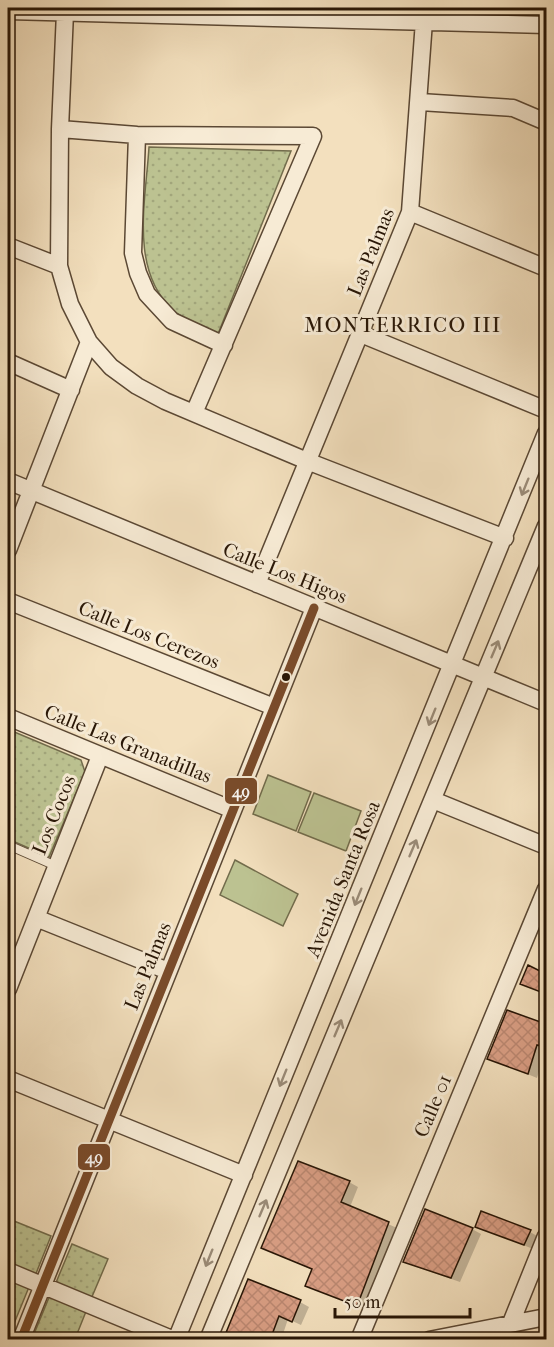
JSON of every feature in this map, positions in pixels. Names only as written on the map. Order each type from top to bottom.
[{"type":"street","points":[[14,10],[546,25]]},
{"type":"street","points":[[65,12],[60,129],[59,266],[70,304],[90,342],[111,367],[137,386],[194,413],[307,461],[505,537]]},
{"type":"street","name":"Las Palmas","points":[[257,584],[410,212],[420,102],[424,21]]},
{"type":"street","points":[[420,102],[513,108],[546,122]]},
{"type":"street","points":[[60,129],[137,135],[312,136],[194,413]]},
{"type":"street","points":[[137,135],[133,253],[138,273],[147,294],[172,321],[224,345]]},
{"type":"street","points":[[410,212],[546,268]]},
{"type":"street","points":[[8,246],[59,266]]},
{"type":"street","points":[[361,334],[546,410]]},
{"type":"street","points":[[8,550],[90,342]]},
{"type":"street","points":[[8,362],[71,390]]},
{"type":"street","name":"Avenida Santa Rosa","points":[[175,1340],[454,663],[546,433]]},
{"type":"street","name":"Calle Los Higos","points":[[8,481],[314,608],[454,663],[546,703]]},
{"type":"street","points":[[208,1340],[546,526]]},
{"type":"street","name":"Calle Los Cerezos","points":[[8,601],[274,707]]},
{"type":"street","name":"Las Palmas","points":[[21,1340],[314,608]]},
{"type":"street","name":"Calle Las Granadillas","points":[[8,717],[233,810]]},
{"type":"street","name":"Los Cocos","points":[[8,989],[100,756]]},
{"type":"street","points":[[433,800],[546,846]]},
{"type":"street","name":"Calle 01","points":[[359,1340],[546,889]]},
{"type":"street","points":[[36,918],[168,971]]},
{"type":"street","points":[[8,1079],[244,1174]]},
{"type":"street","points":[[512,1323],[546,1236]]},
{"type":"street","points":[[8,1271],[175,1340]]},
{"type":"street","points":[[429,1340],[546,1317]]},
{"type":"lane","points":[[8,845],[56,866]]},
{"type":"green space","points":[[156,8],[546,8],[546,14]]},
{"type":"green space","points":[[149,147],[291,151],[218,334],[177,314],[159,294],[150,275],[143,233]]},
{"type":"green space","points":[[12,731],[81,760],[85,772],[49,857],[8,839],[8,743]]},
{"type":"green space","points":[[268,775],[311,792],[296,831],[253,814]]},
{"type":"green space","points":[[314,793],[361,811],[346,851],[298,832]]},
{"type":"green space","points":[[235,860],[298,894],[283,926],[220,895]]},
{"type":"green space","points":[[14,1221],[51,1236],[35,1276],[8,1265],[8,1237]]},
{"type":"green space","points":[[72,1244],[108,1259],[91,1299],[55,1285]]},
{"type":"green space","points":[[8,1278],[29,1287],[13,1326],[8,1324]]},
{"type":"green space","points":[[50,1295],[87,1309],[75,1339],[47,1339],[34,1334]]},
{"type":"building","points":[[528,965],[546,974],[546,994],[520,984]]},
{"type":"building","points":[[507,1010],[546,1024],[541,1046],[537,1045],[528,1074],[487,1059]]},
{"type":"building","points":[[298,1161],[350,1181],[341,1202],[389,1222],[357,1306],[305,1286],[312,1269],[261,1248]]},
{"type":"building","points":[[425,1209],[473,1228],[451,1278],[403,1262]]},
{"type":"building","points":[[481,1211],[531,1230],[524,1245],[475,1227]]},
{"type":"building","points":[[248,1279],[301,1300],[292,1322],[279,1316],[270,1340],[223,1340]]},
{"type":"transit line","name":"49","points":[[21,1340],[314,608]]},
{"type":"district","name":"MONTERRICO III","points":[[403,325]]}]
